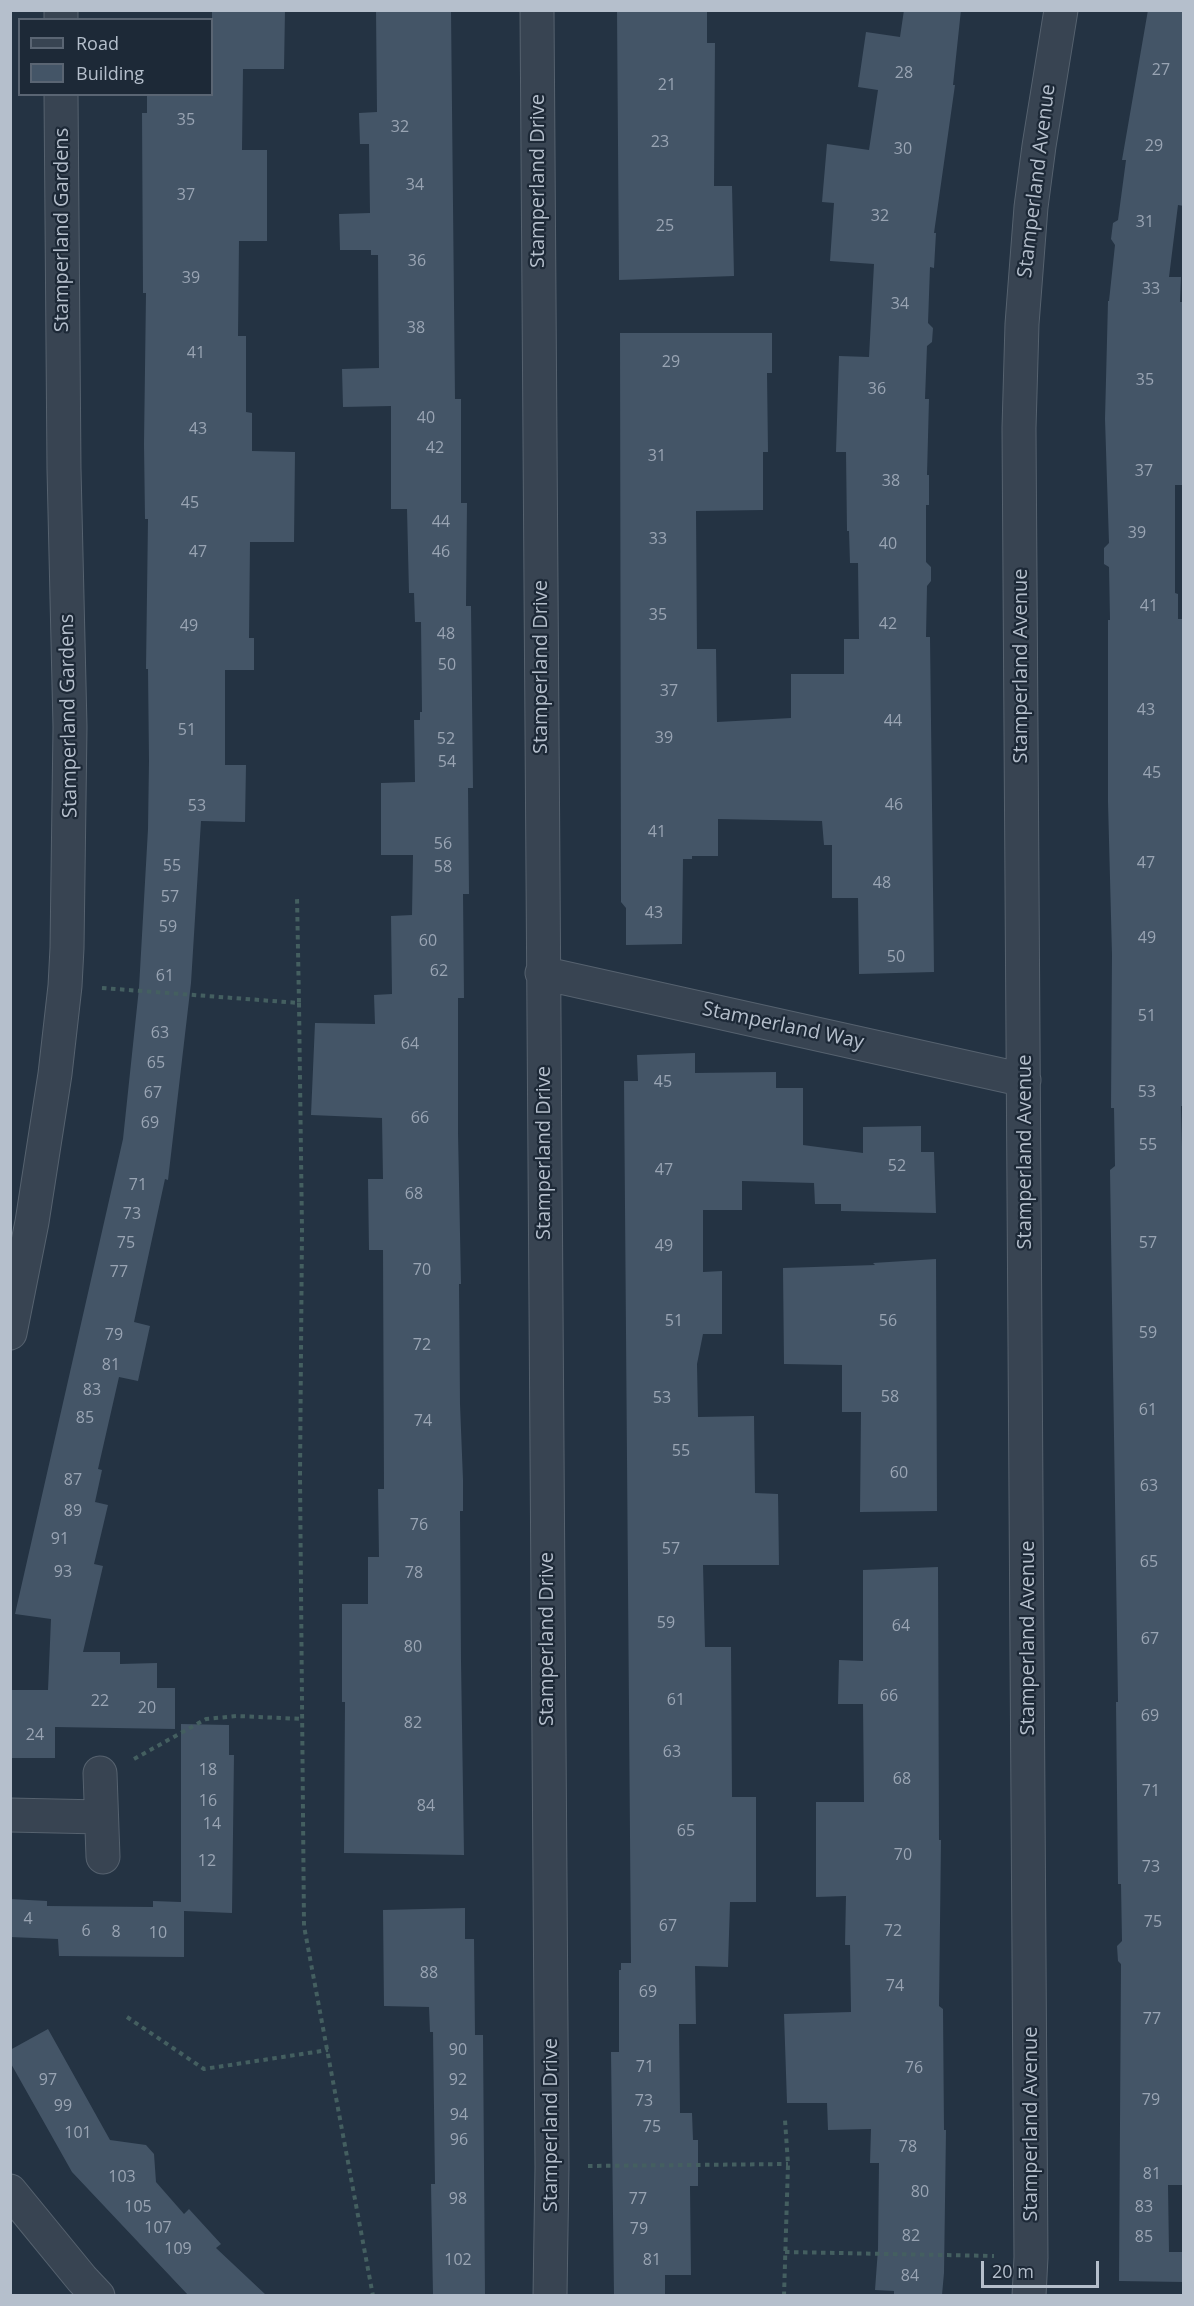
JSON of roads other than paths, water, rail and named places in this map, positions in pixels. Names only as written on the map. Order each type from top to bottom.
[{"type":"street","name":"Stamperland Drive","points":[[537,10],[552,2166],[550,2295]]},
{"type":"street","name":"Stamperland Avenue","points":[[1029,2295],[1031,2257],[1019,428],[1022,324],[1035,171],[1061,10]]},
{"type":"street","name":"Stamperland Gardens","points":[[10,1333],[21,1220],[55,1074],[65,986],[70,864],[70,727],[64,469],[61,96]]},
{"type":"street","name":"Stamperland Way","points":[[542,973],[1024,1080]]},
{"type":"street","points":[[100,1773],[103,1857]]},
{"type":"street","points":[[10,1815],[100,1817]]},
{"type":"street","points":[[10,2191],[82,2279],[98,2295]]}]
